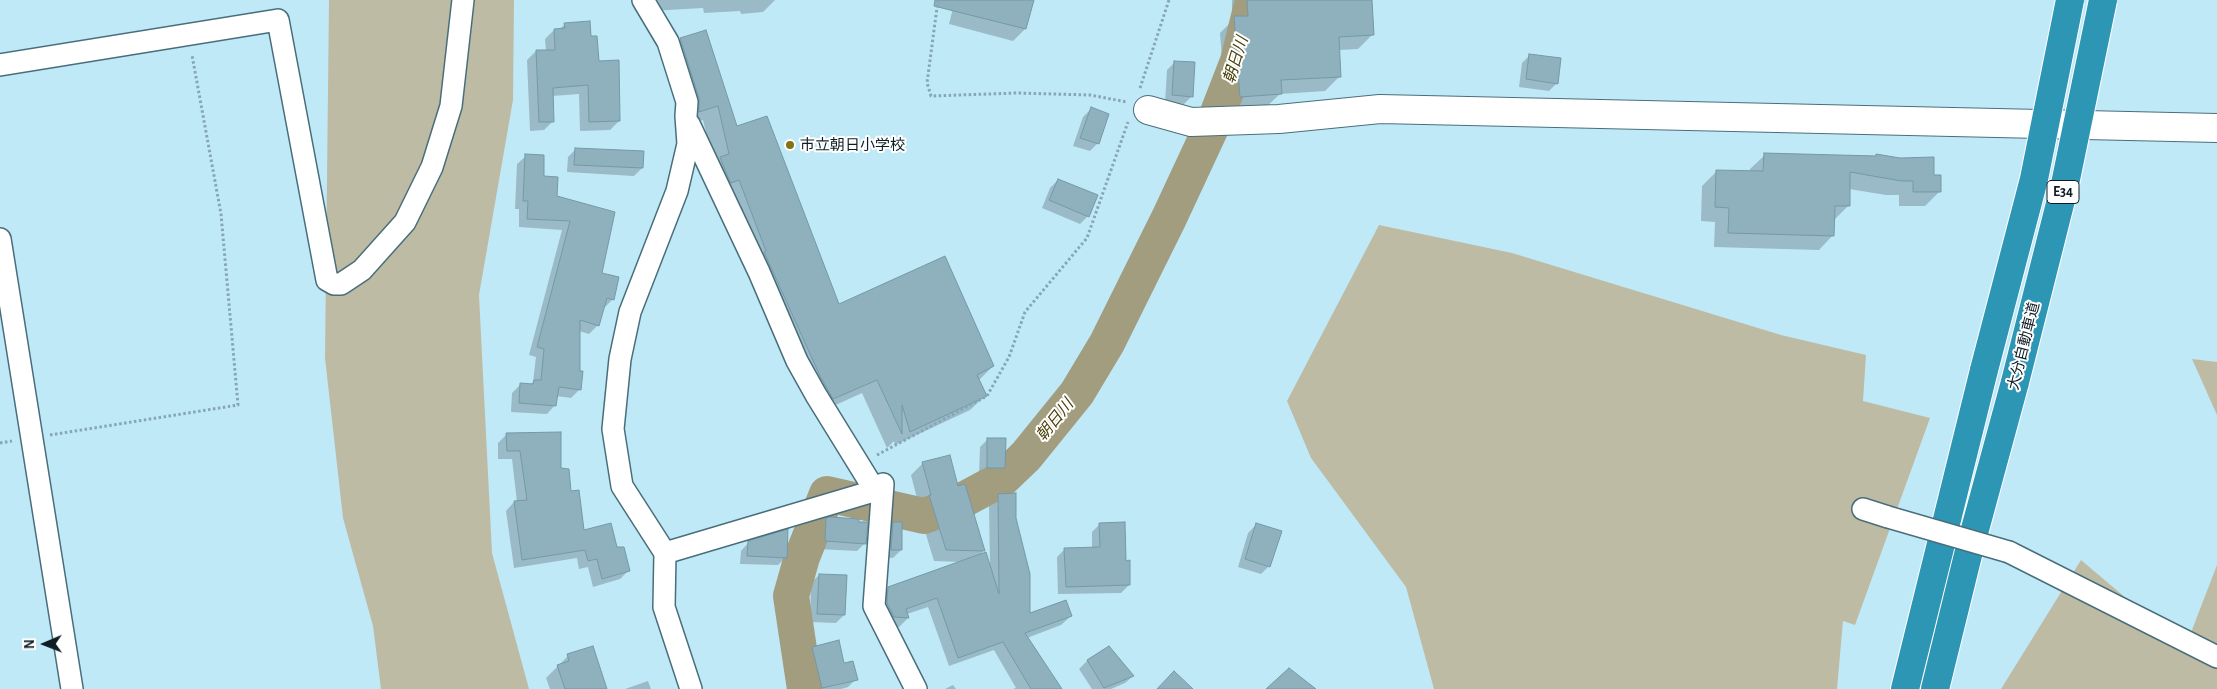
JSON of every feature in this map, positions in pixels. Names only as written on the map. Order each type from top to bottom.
[{"type":"highway","name":"E34","points":[[1905,689],[1984,370],[2034,179],[2070,0]]},
{"type":"highway","name":"大分自動車道","points":[[1935,689],[2065,184],[2103,0]]},
{"type":"street","points":[[0,65],[278,20],[327,280],[334,284],[341,284],[362,270],[405,222],[432,167],[451,106],[464,0]]},
{"type":"street","points":[[643,0],[668,42],[687,102],[688,144],[677,191],[630,312],[620,360],[614,429],[622,486],[665,552],[664,607],[691,689]]},
{"type":"street","points":[[1141,107],[1192,122],[1279,119],[1380,109],[2217,128]]},
{"type":"street","points":[[686,116],[798,360],[816,395],[874,489]]},
{"type":"street","points":[[0,239],[72,689]]},
{"type":"street","points":[[665,552],[874,489],[883,484],[874,606],[916,689]]},
{"type":"street","points":[[1862,510],[2009,552],[2217,657]]},
{"type":"path","points":[[938,0],[927,83],[931,96],[1017,93],[1090,95],[1121,100],[1141,107]]},
{"type":"path","points":[[859,465],[987,396],[1009,357],[1025,312],[1087,238],[1141,107],[1169,0]]},
{"type":"path","points":[[32,438],[238,405],[221,214],[189,35]]},
{"type":"shaded area","points":[[329,0],[514,0],[513,100],[479,295],[492,553],[529,689],[381,689],[373,626],[343,518],[325,358]]},
{"type":"shaded area","points":[[1379,225],[1512,253],[1781,335],[1866,355],[1863,401],[1930,418],[1855,625],[1843,621],[1837,689],[1434,689],[1406,587],[1311,458],[1287,401]]},
{"type":"shaded area","points":[[2192,359],[2217,362],[2217,415]]},
{"type":"shaded area","points":[[2081,560],[2185,648],[2217,565],[2217,689],[2001,689]]},
{"type":"building","points":[[935,0],[1034,0],[1026,29],[934,6]]},
{"type":"building","points":[[1247,0],[1372,0],[1374,35],[1339,37],[1341,77],[1281,80],[1282,94],[1240,97],[1234,16],[1248,16]]},
{"type":"building","points":[[590,21],[591,36],[597,36],[599,61],[619,60],[620,121],[589,122],[588,85],[553,88],[554,122],[539,122],[536,50],[555,50],[554,29],[565,28],[564,23]]},
{"type":"building","points":[[706,30],[737,126],[767,116],[839,304],[945,256],[994,366],[977,375],[987,396],[910,432],[902,405],[902,434],[877,380],[833,399],[820,376],[764,252],[766,251],[739,180],[731,183],[727,175],[720,157],[729,154],[718,106],[699,112],[699,98],[680,38]]},
{"type":"building","points":[[1529,54],[1561,58],[1558,84],[1526,79]]},
{"type":"building","points":[[1174,61],[1195,62],[1193,97],[1172,95]]},
{"type":"building","points":[[1091,107],[1109,114],[1099,144],[1080,138]]},
{"type":"building","points":[[575,148],[644,151],[643,168],[574,165]]},
{"type":"building","points":[[1764,153],[1876,156],[1876,154],[1900,158],[1934,157],[1934,175],[1941,175],[1941,192],[1913,192],[1913,181],[1901,181],[1850,172],[1850,206],[1835,206],[1834,236],[1728,233],[1729,208],[1715,207],[1716,170],[1763,171]]},
{"type":"building","points":[[525,154],[544,155],[544,176],[558,177],[557,196],[615,212],[602,273],[619,277],[614,300],[607,298],[599,326],[580,320],[580,371],[583,371],[581,390],[559,387],[556,406],[519,403],[520,383],[533,384],[534,380],[541,380],[544,349],[537,347],[570,221],[527,219],[528,201],[523,201]]},
{"type":"building","points":[[1058,179],[1098,195],[1089,217],[1049,200]]},
{"type":"building","points":[[561,432],[561,468],[569,469],[571,491],[579,490],[584,530],[611,523],[617,547],[624,547],[630,571],[602,579],[597,559],[588,561],[585,550],[522,560],[514,501],[527,500],[520,451],[507,451],[506,433]]},
{"type":"building","points":[[987,438],[1006,438],[1005,468],[987,468]]},
{"type":"building","points":[[950,455],[958,486],[965,484],[985,551],[946,550],[929,495],[931,495],[922,462]]},
{"type":"building","points":[[1016,493],[1016,518],[1030,574],[1030,613],[1066,600],[1072,616],[1025,633],[1062,689],[1031,689],[1003,642],[958,658],[937,598],[906,609],[909,618],[894,617],[887,603],[888,587],[986,552],[999,594],[998,494]]},
{"type":"building","points":[[826,518],[859,519],[859,522],[868,522],[866,544],[825,541]]},
{"type":"building","points":[[893,522],[902,522],[902,550],[891,550]]},
{"type":"building","points":[[1125,522],[1126,561],[1130,560],[1130,585],[1066,587],[1064,548],[1100,547],[1099,523]]},
{"type":"building","points":[[1256,523],[1282,531],[1270,567],[1245,559]]},
{"type":"building","points":[[788,529],[787,558],[747,556],[748,541]]},
{"type":"building","points":[[819,574],[847,575],[845,615],[817,614]]},
{"type":"building","points":[[839,640],[844,663],[853,661],[858,680],[822,688],[812,647]]},
{"type":"building","points":[[593,646],[607,689],[565,689],[557,665],[569,661],[567,654]]},
{"type":"building","points":[[1109,646],[1134,676],[1104,688],[1087,660]]},
{"type":"building","points":[[1289,668],[1316,689],[1266,689]]},
{"type":"building","points":[[1174,671],[1193,689],[1157,689]]},
{"type":"waterway","name":"朝日川","points":[[805,689],[791,596],[802,557],[827,494],[924,516],[952,506],[1002,479],[1026,456],[1077,393],[1107,343],[1169,218],[1217,115],[1238,61],[1253,0]]},
{"type":"place","name":"市立朝日小学校","points":[[790,145]]}]
